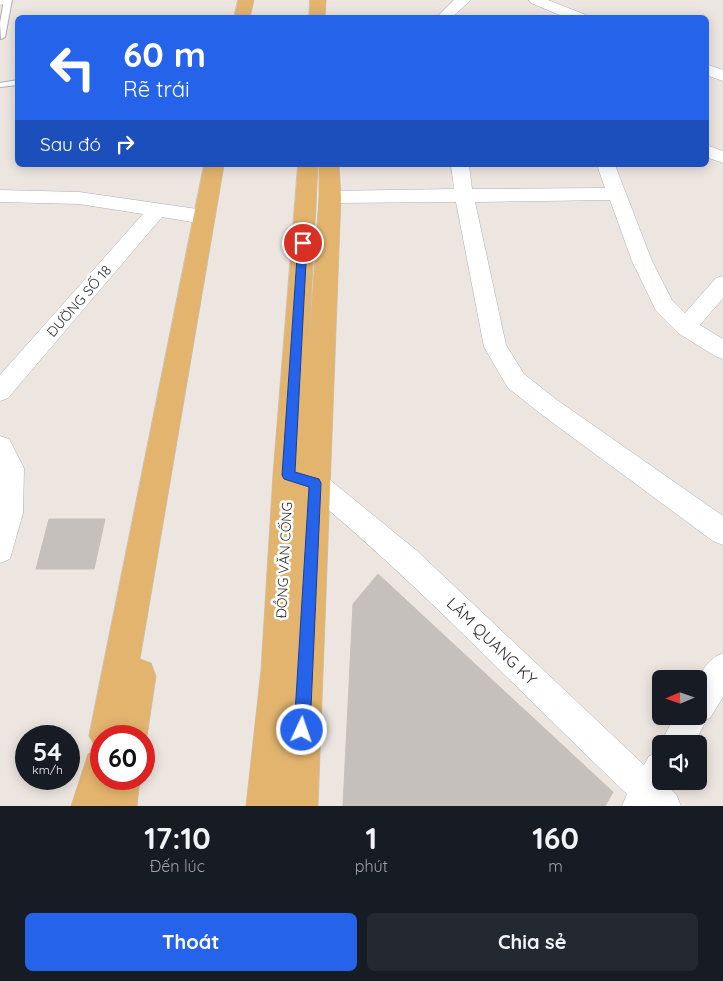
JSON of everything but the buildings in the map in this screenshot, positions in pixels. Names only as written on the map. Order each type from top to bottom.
[{"type":"main road","points":[[243,15],[246,0]]},
{"type":"main road","points":[[252,15],[255,0]]},
{"type":"main road","points":[[317,15],[318,0]]},
{"type":"main road","points":[[332,15],[333,0]]},
{"type":"main road","points":[[110,725],[214,167]]},
{"type":"main road","points":[[130,725],[226,167]]},
{"type":"main road","name":"ĐỒNG VĂN CỐNG","points":[[298,806],[308,167]]},
{"type":"main road","name":"ĐỒNG VĂN CỐNG","points":[[266,806],[279,670],[302,479],[330,197],[329,167]]},
{"type":"main road","points":[[91,806],[95,790]]},
{"type":"main road","points":[[118,806],[120,790]]},
{"type":"street","points":[[446,15],[455,5],[464,0]]},
{"type":"street","points":[[536,0],[573,15]]},
{"type":"street","points":[[709,70],[723,76]]},
{"type":"street","points":[[709,151],[723,158]]},
{"type":"street","points":[[460,167],[464,195],[495,347],[516,381],[549,407],[723,532]]},
{"type":"street","points":[[607,167],[642,261],[664,304],[686,327],[723,350]]},
{"type":"street","points":[[330,197],[616,194]]},
{"type":"street","points":[[0,196],[79,198],[204,217]]},
{"type":"street","name":"ĐƯỜNG SỐ 18","points":[[0,391],[158,210]]},
{"type":"street","points":[[686,327],[723,284]]},
{"type":"street","points":[[0,447],[11,468],[10,513],[0,549]]},
{"type":"street","name":"LÂM QUANG KY","points":[[302,479],[359,517],[653,793]]},
{"type":"street","points":[[708,692],[723,668]]},
{"type":"lane","points":[[1,37],[8,0]]},
{"type":"lane","points":[[0,85],[15,82]]},
{"type":"route","points":[[302,730],[315,483],[288,475],[303,243]]}]
